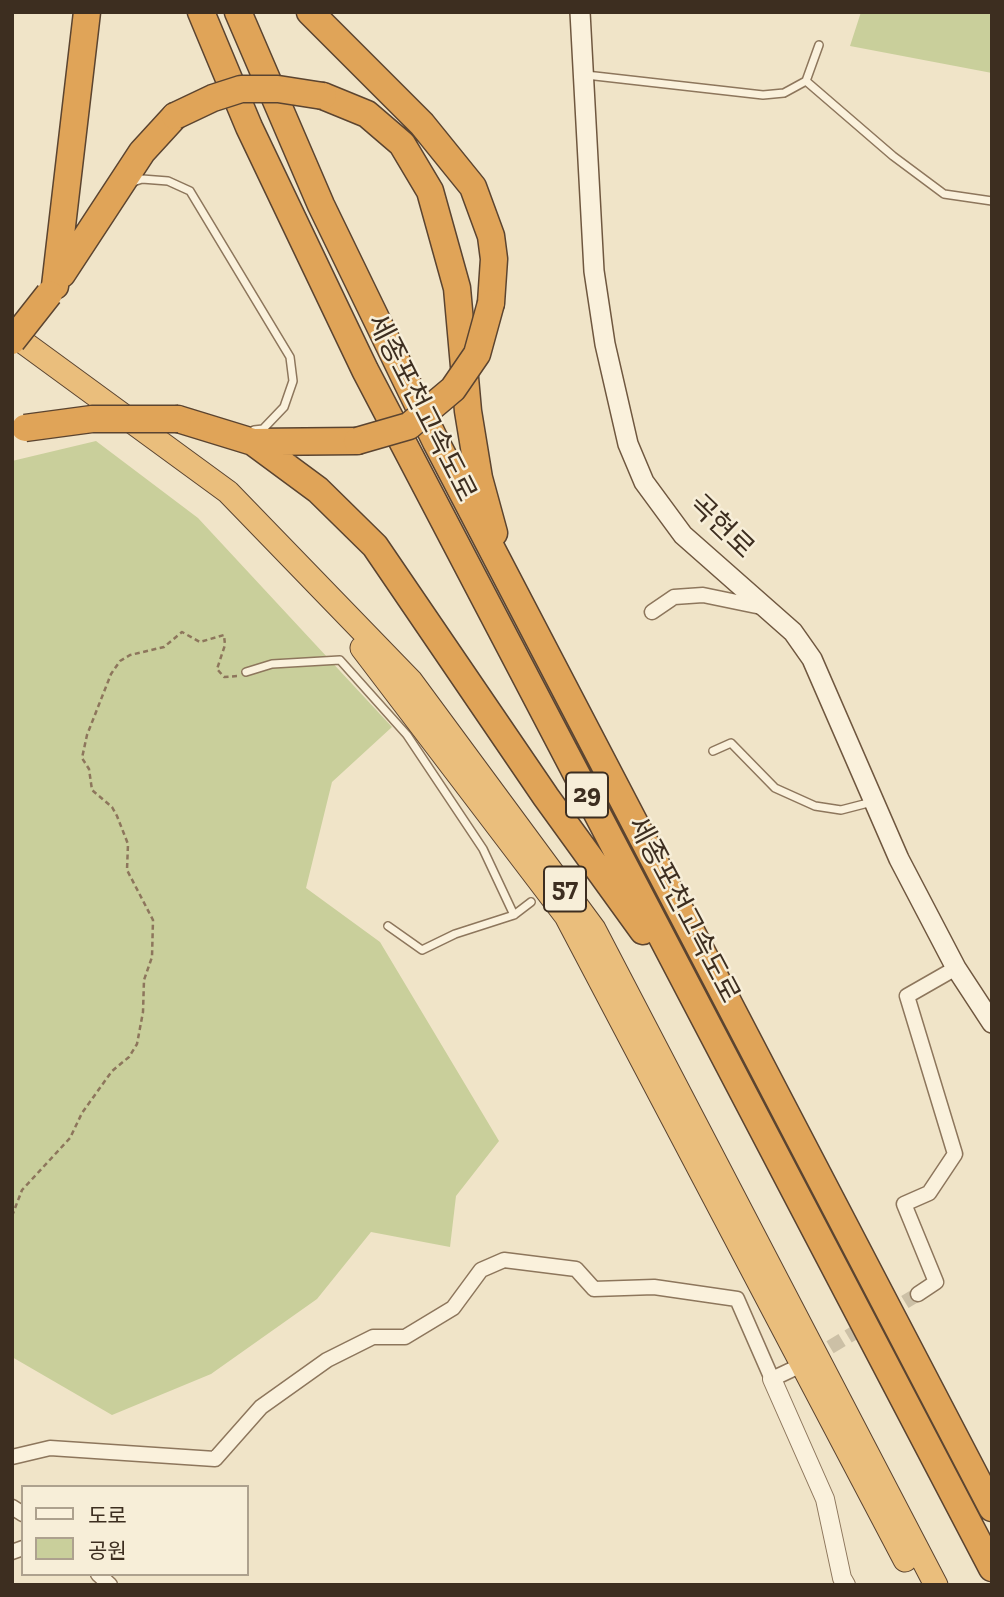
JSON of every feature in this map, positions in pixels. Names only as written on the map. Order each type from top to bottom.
[{"type":"highway","points":[[52,290],[87,12]]},
{"type":"highway","name":"세종포천고속도로","points":[[201,12],[249,127],[365,370],[992,1568]]},
{"type":"highway","name":"세종포천고속도로","points":[[238,12],[360,288],[538,638],[992,1508]]},
{"type":"highway","points":[[19,430],[92,419],[178,419],[253,442],[356,441],[409,426],[453,388],[477,354],[491,303],[494,270],[491,236],[473,187],[422,124],[310,12]]},
{"type":"highway","points":[[12,341],[52,290],[142,152],[175,116],[213,98],[241,89],[278,89],[323,96],[367,114],[402,144],[430,191],[457,288],[468,411],[480,478],[496,539],[538,638]]},
{"type":"highway","name":"57","points":[[12,334],[228,492],[411,681],[594,929],[936,1585]]},
{"type":"highway","name":"57","points":[[12,349],[223,507],[353,637],[566,916],[918,1585]]},
{"type":"highway","points":[[253,442],[318,490],[375,546],[545,797],[696,1004]]},
{"type":"main road","name":"곡현로","points":[[580,12],[594,271],[605,344],[628,444],[644,482],[683,535],[793,632],[812,659],[899,859],[956,968],[992,1023]]},
{"type":"street","points":[[652,612],[674,597],[703,595],[770,610]]},
{"type":"street","points":[[918,1294],[936,1282],[904,1205],[929,1193],[956,1154],[907,996],[956,968]]},
{"type":"street","points":[[12,1457],[50,1448],[215,1459],[261,1407],[327,1360],[373,1337],[405,1337],[453,1308],[481,1270],[504,1260],[576,1269],[594,1289],[654,1287],[737,1299],[825,1499],[842,1578],[846,1585]]},
{"type":"street","points":[[772,1379],[791,1370]]},
{"type":"lane","points":[[585,75],[763,95],[784,93],[806,81],[819,45]]},
{"type":"lane","points":[[806,81],[894,156],[944,194],[992,201]]},
{"type":"lane","points":[[117,189],[142,178],[168,181],[190,191],[290,357],[293,381],[284,407],[262,429],[225,433]]},
{"type":"lane","points":[[246,672],[272,664],[340,660],[407,736],[483,849],[514,915]]},
{"type":"lane","points":[[713,751],[731,743],[775,788],[814,806],[841,810],[873,801]]},
{"type":"lane","points":[[388,926],[422,950],[455,934],[514,915],[531,902]]},
{"type":"path","points":[[12,1216],[22,1190],[70,1138],[84,1108],[112,1071],[129,1057],[137,1044],[143,1012],[144,980],[152,957],[153,920],[127,870],[128,844],[117,816],[112,807],[92,790],[89,769],[82,758],[91,723],[111,674],[120,661],[130,655],[164,648],[182,632],[200,642],[224,635],[225,645],[217,669],[224,677],[246,672]]},
{"type":"green space","points":[[861,12],[992,12],[992,73],[850,46]]},
{"type":"green space","points":[[96,441],[198,518],[392,727],[332,782],[306,888],[380,942],[499,1141],[456,1196],[450,1247],[371,1232],[317,1299],[211,1374],[112,1415],[12,1357],[12,461]]},
{"type":"tunnel","points":[[887,1313],[918,1294]]},
{"type":"tunnel","points":[[812,1358],[869,1324]]}]
